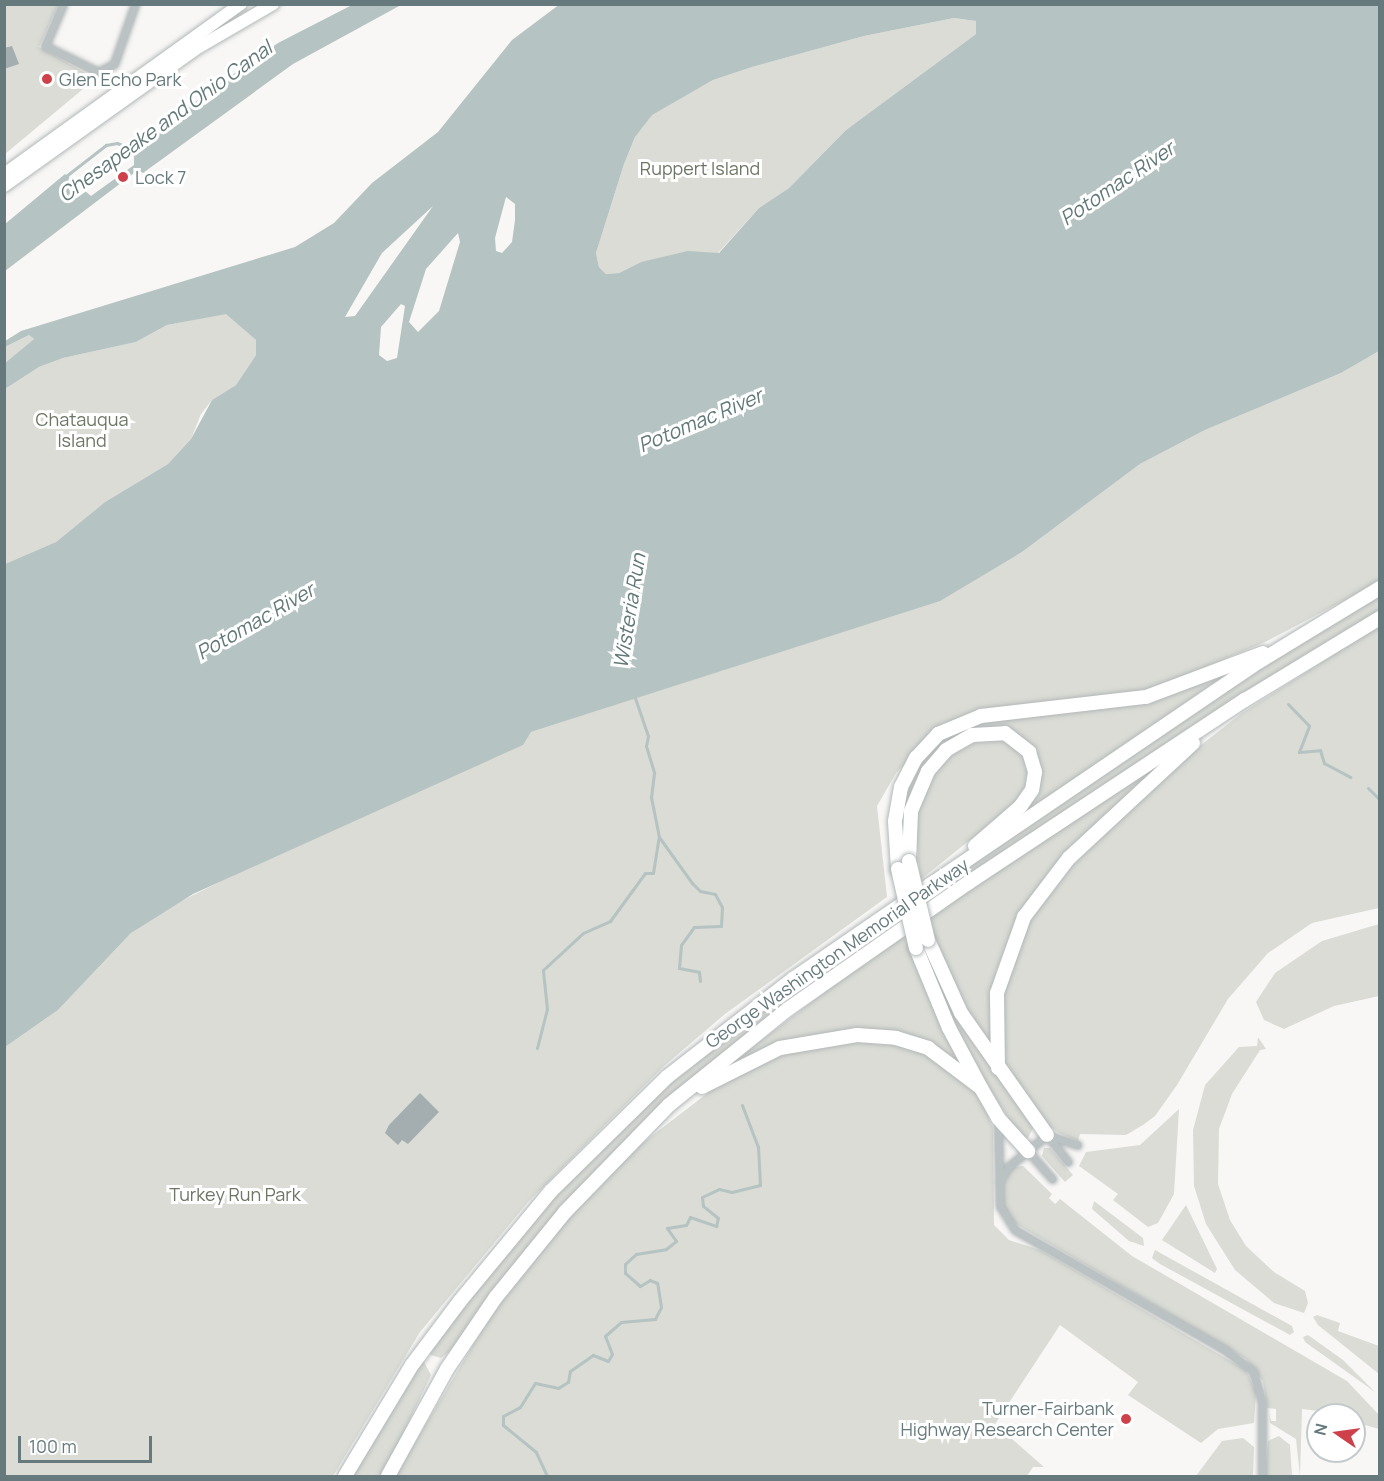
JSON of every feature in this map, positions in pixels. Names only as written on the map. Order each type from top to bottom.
[{"type":"highway","points":[[4,174],[241,4]]},
{"type":"highway","points":[[4,186],[243,20],[273,4]]},
{"type":"highway","points":[[187,66],[243,20]]},
{"type":"highway","points":[[109,111],[134,100]]},
{"type":"highway","name":"George Washington Memorial Parkway","points":[[345,1476],[433,1336],[517,1231],[608,1132],[716,1036],[930,885],[1277,650],[1380,588]]},
{"type":"highway","name":"George Washington Memorial Parkway","points":[[388,1476],[447,1369],[496,1297],[566,1212],[669,1106],[752,1037],[866,954],[1245,700],[1380,618]]},
{"type":"highway","points":[[1028,1151],[998,1118],[981,1088],[949,1028],[916,948],[895,821],[901,787],[916,758],[938,734],[990,714],[1146,697],[1277,650]]},
{"type":"highway","points":[[998,1068],[994,1035],[1000,983],[1014,938],[1035,900],[1127,800],[1245,700]]},
{"type":"highway","points":[[930,885],[1028,798],[1035,772],[1023,744],[1005,733],[985,731],[959,741],[936,760],[913,803],[904,865],[928,940],[961,1013],[1047,1135]]},
{"type":"highway","points":[[669,1106],[761,1056],[798,1042],[840,1036],[885,1036],[920,1045],[950,1060],[981,1088]]},
{"type":"street","points":[[63,4],[45,46],[91,70],[104,71],[114,64],[135,4]]},
{"type":"street","points":[[998,1118],[998,1185],[1002,1212],[1021,1234],[1246,1363],[1261,1393],[1262,1476]]},
{"type":"street","points":[[1047,1135],[1077,1145]]},
{"type":"street","points":[[998,1185],[1008,1167],[1047,1135]]},
{"type":"street","points":[[1047,1135],[1068,1162]]},
{"type":"street","points":[[1028,1151],[1052,1179]]},
{"type":"green space","name":"Glen Echo Park","points":[[5,5],[58,5],[39,47],[89,75],[89,84],[5,154]]},
{"type":"green space","name":"Ruppert Island","points":[[954,18],[976,21],[976,34],[846,130],[789,188],[759,208],[718,253],[641,262],[619,273],[606,274],[599,267],[596,253],[624,164],[635,137],[651,115],[713,80],[752,67],[864,36]]},
{"type":"green space","name":"Chatauqua Island","points":[[226,313],[256,340],[256,355],[236,385],[212,400],[201,414],[191,439],[168,464],[105,502],[56,542],[5,564],[5,389],[39,367],[63,358],[136,342],[167,325]]},
{"type":"green space","points":[[29,335],[34,339],[5,363],[5,347]]},
{"type":"green space","name":"Turkey Run Park","points":[[1379,351],[1379,582],[1267,641],[1142,694],[977,711],[941,727],[896,773],[877,806],[887,897],[725,1014],[664,1066],[528,1202],[420,1332],[333,1476],[5,1476],[5,1047],[58,1010],[131,933],[165,909],[286,849],[522,745],[531,732],[940,600],[1022,552],[1140,464],[1205,430],[1341,373]]},
{"type":"green space","points":[[1379,595],[1379,611],[1149,756],[769,1017],[535,1240],[450,1351],[441,1358],[431,1355],[429,1351],[525,1226],[661,1089],[830,961],[1212,700]]},
{"type":"green space","points":[[1379,626],[1379,908],[1312,923],[1268,953],[1228,999],[1177,1085],[1155,1116],[1143,1125],[1126,1135],[1080,1134],[1078,1141],[1059,1133],[1045,1123],[1002,1066],[1004,981],[1022,931],[1052,886],[1173,767],[1242,713]]},
{"type":"green space","points":[[1232,670],[993,836],[1021,810],[1040,770],[995,729],[934,759],[900,850],[905,789],[931,749],[949,735],[970,724],[1141,704]]},
{"type":"green space","points":[[998,736],[1026,755],[1031,775],[1025,796],[920,880],[915,819],[932,773],[961,747]]},
{"type":"green space","points":[[1168,755],[1058,862],[1017,917],[996,972],[989,1044],[943,969],[927,916]]},
{"type":"green space","points":[[1379,924],[1379,996],[1334,1006],[1284,1029],[1264,1020],[1256,1002],[1275,973],[1322,941]]},
{"type":"green space","points":[[905,931],[963,1066],[936,1047],[844,1032],[792,1039],[733,1062]]},
{"type":"green space","points":[[925,945],[957,1018],[1033,1128],[1028,1138],[1019,1135],[957,1037],[921,947]]},
{"type":"green space","points":[[1258,1037],[1266,1049],[1260,1050],[1232,1094],[1219,1129],[1218,1184],[1230,1220],[1246,1246],[1274,1272],[1305,1291],[1308,1303],[1304,1313],[1274,1303],[1235,1270],[1206,1224],[1194,1186],[1193,1130],[1205,1085],[1239,1047],[1257,1046]]},
{"type":"green space","points":[[842,1039],[913,1046],[966,1081],[980,1097],[993,1128],[994,1225],[1009,1240],[1040,1250],[1246,1370],[1256,1392],[1254,1423],[1218,1429],[1201,1443],[1128,1395],[1138,1382],[1060,1325],[995,1424],[1044,1467],[1033,1467],[1027,1476],[395,1476],[497,1305],[539,1250],[631,1152],[722,1082],[798,1046]]},
{"type":"green space","points":[[1179,1109],[1174,1194],[1158,1223],[1148,1227],[1113,1200],[1118,1194],[1079,1166],[1086,1152],[1140,1145]]},
{"type":"green space","points":[[1044,1148],[1050,1148],[1073,1175],[1065,1182],[1042,1156]]},
{"type":"green space","points":[[1023,1166],[1052,1194],[1049,1198],[1055,1204],[1060,1199],[1132,1256],[1347,1381],[1379,1415],[1379,1429],[1366,1425],[1366,1403],[1306,1403],[1306,1409],[1302,1409],[1300,1476],[1296,1439],[1270,1423],[1269,1414],[1271,1421],[1276,1421],[1276,1409],[1267,1408],[1263,1381],[1246,1359],[1013,1222],[1003,1207],[1003,1180],[1014,1167]]},
{"type":"green space","points":[[1094,1201],[1143,1238],[1144,1246],[1129,1241],[1092,1209]]},
{"type":"green space","points":[[1186,1205],[1217,1269],[1215,1273],[1162,1240]]},
{"type":"green space","points":[[1155,1250],[1292,1326],[1294,1332],[1290,1335],[1160,1264],[1152,1258]]},
{"type":"green space","points":[[1317,1315],[1340,1323],[1338,1331],[1379,1346],[1379,1374],[1318,1325],[1313,1317]]},
{"type":"green space","points":[[1308,1335],[1343,1360],[1375,1392],[1305,1342],[1303,1337]]},
{"type":"green space","points":[[423,1360],[431,1375],[383,1476],[353,1476]]},
{"type":"green space","points":[[1279,1436],[1290,1445],[1292,1476],[1265,1476],[1268,1441]]},
{"type":"green space","points":[[1243,1438],[1254,1447],[1253,1476],[1196,1476],[1222,1441]]},
{"type":"water","name":"Potomac River","points":[[560,4],[1379,5],[1379,351],[1341,373],[1205,430],[1140,464],[1022,552],[940,601],[531,732],[523,745],[193,894],[131,933],[58,1010],[5,1047],[5,564],[56,542],[105,502],[168,464],[191,439],[212,400],[236,385],[256,355],[256,340],[226,314],[167,325],[136,342],[63,358],[39,367],[5,389],[5,363],[34,339],[29,335],[5,347],[5,341],[21,331],[295,247],[334,223],[372,183],[438,132],[512,40]],"holes":[[[954,18],[976,21],[976,34],[846,130],[789,188],[759,208],[719,253],[688,251],[641,262],[619,273],[606,274],[599,267],[596,253],[624,164],[635,137],[652,115],[713,80],[864,36]],[[506,197],[515,204],[512,242],[502,253],[496,251],[495,238]],[[433,206],[355,316],[345,317],[382,253]],[[458,233],[460,242],[439,311],[418,332],[409,322],[426,269]],[[401,304],[405,306],[397,358],[387,361],[379,355],[381,327]]]},
{"type":"water","points":[[352,5],[401,5],[293,64],[143,173],[138,170],[5,271],[5,224],[65,174],[91,196],[134,165],[134,150],[141,142],[228,78],[278,43]]},
{"type":"building","points":[[12,46],[19,64],[4,69],[4,48]]},
{"type":"building","points":[[420,1093],[439,1112],[408,1144],[402,1140],[398,1145],[385,1133],[389,1125]]},
{"type":"waterway","name":"Chesapeake and Ohio Canal","points":[[66,176],[106,145],[117,143],[134,150]]},
{"type":"waterway","name":"Wisteria Run","points":[[635,698],[648,736],[646,746],[654,773],[651,797],[659,837],[692,883],[700,891],[715,894],[722,907],[721,926],[694,927],[681,945],[679,968],[699,972],[700,981]]},
{"type":"waterway","points":[[1288,704],[1309,726],[1299,752],[1320,750],[1324,763],[1350,777]]},
{"type":"waterway","points":[[1368,788],[1380,800]]},
{"type":"waterway","points":[[537,1048],[547,1009],[543,970],[583,933],[610,921],[645,873],[653,873],[659,837]]},
{"type":"waterway","name":"Wisteria Run","points":[[547,1476],[536,1452],[503,1425],[503,1416],[520,1407],[535,1383],[558,1388],[568,1382],[570,1371],[593,1355],[608,1361],[612,1354],[605,1336],[621,1322],[655,1319],[661,1307],[657,1283],[650,1280],[640,1286],[625,1273],[625,1264],[636,1254],[666,1249],[676,1241],[667,1228],[686,1225],[690,1217],[716,1226],[718,1218],[703,1206],[702,1197],[719,1189],[732,1192],[760,1185],[758,1147],[742,1105]]},
{"type":"place","name":"Glen Echo Park","points":[[47,79]]},
{"type":"place","name":"Lock 7","points":[[123,177]]},
{"type":"place","name":"Turner-Fairbank Highway Research Center","points":[[1126,1419]]}]
